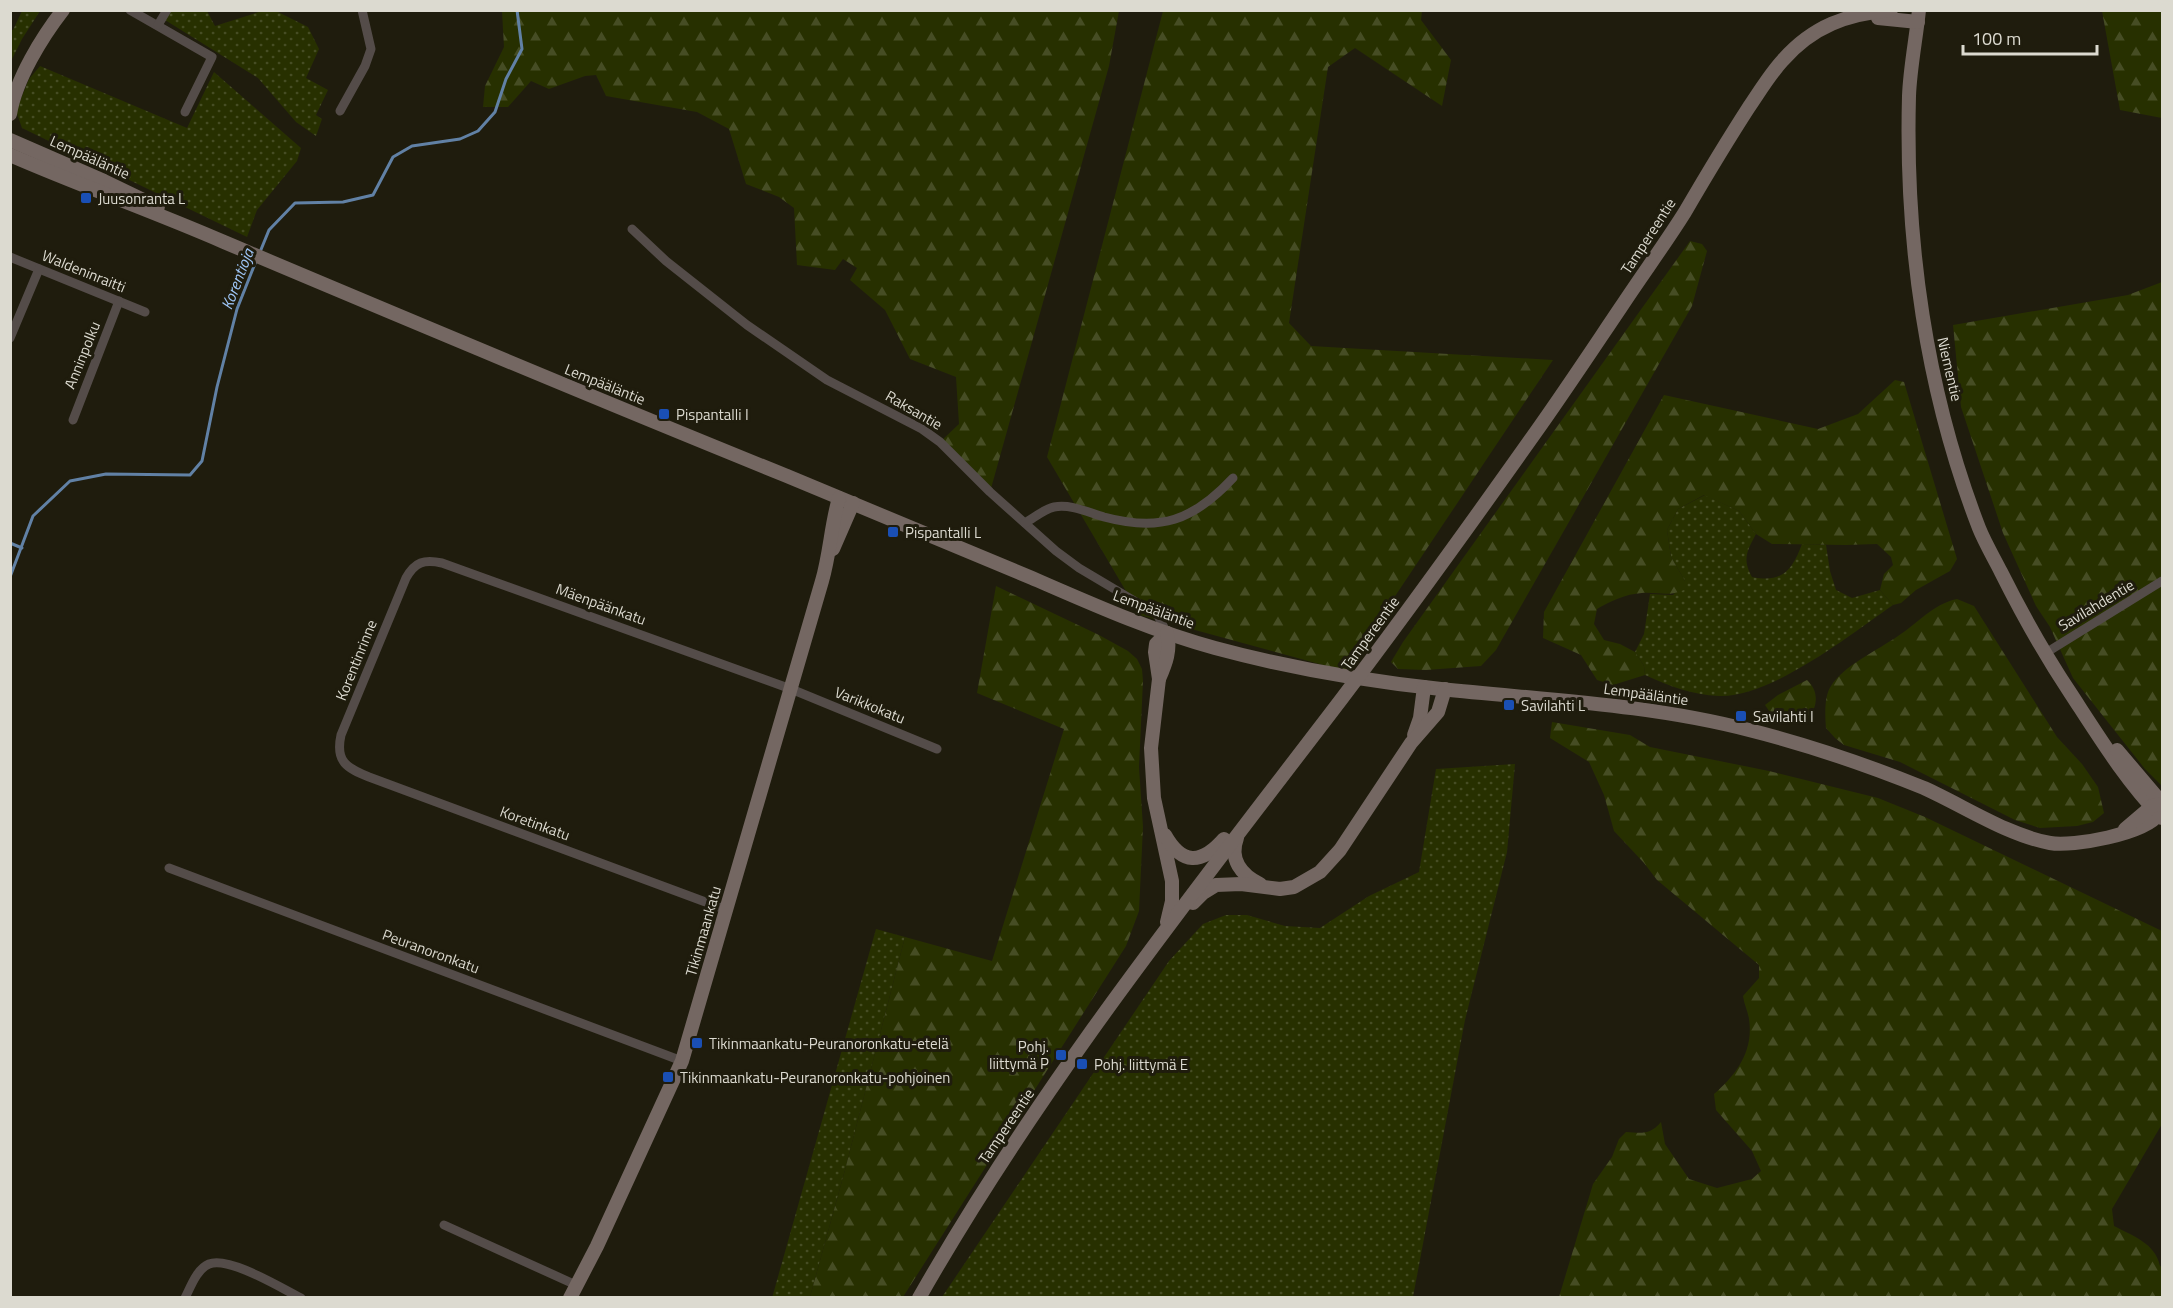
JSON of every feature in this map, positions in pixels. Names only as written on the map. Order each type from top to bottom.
[{"type":"main road","points":[[11,107],[45,35],[63,10]]},
{"type":"main road","name":"Tampereentie","points":[[919,1298],[943,1255],[1003,1160],[1069,1062],[1166,927],[1339,703],[1534,435],[1683,215],[1771,74],[1782,60],[1809,35],[1831,23],[1891,10]]},
{"type":"main road","name":"Tampereentie","points":[[1864,15],[1918,16]]},
{"type":"main road","name":"Niementie","points":[[1918,16],[1910,94],[1910,178],[1914,257],[1925,333],[1957,465],[1980,529],[2044,654],[2115,761],[2160,809]]},
{"type":"main road","name":"Lempääläntie","points":[[10,140],[105,181],[218,239]]},
{"type":"main road","name":"Lempääläntie","points":[[10,155],[218,239],[1112,612],[1210,647],[1341,676],[1611,706],[1691,717],[1746,729],[1853,761],[1925,789],[2024,835],[2052,843],[2071,845],[2088,843],[2146,825],[2160,809]]},
{"type":"main road","name":"Tikinmaankatu","points":[[573,1291],[597,1246],[682,1061],[828,559],[846,522],[846,500]]},
{"type":"main road","points":[[1166,927],[1172,892],[1157,816],[1151,748],[1159,679],[1154,658],[1156,644],[1167,633]]},
{"type":"main road","points":[[1411,743],[1420,718],[1424,687]]},
{"type":"main road","points":[[1154,943],[1197,898],[1210,888],[1230,884],[1280,889],[1309,880],[1325,867],[1340,850],[1411,743],[1438,712],[1445,689]]},
{"type":"main road","points":[[1157,816],[1171,846],[1179,854],[1193,859],[1199,858],[1217,847],[1242,816],[1270,791]]},
{"type":"main road","points":[[1241,828],[1233,855],[1237,865],[1245,874],[1267,888]]},
{"type":"street","points":[[130,10],[212,57],[185,112]]},
{"type":"street","points":[[158,25],[167,10]]},
{"type":"street","points":[[340,111],[365,66],[371,49],[362,10]]},
{"type":"street","name":"Raksantie","points":[[632,229],[666,261],[747,325],[827,380],[922,429],[940,442],[990,492],[1056,551],[1079,568],[1153,612],[1158,616],[1167,633]]},
{"type":"street","name":"Waldeninraitti","points":[[10,257],[145,312]]},
{"type":"street","points":[[10,338],[39,269]]},
{"type":"street","name":"Anninpolku","points":[[73,420],[119,301]]},
{"type":"street","points":[[1025,523],[1051,508],[1067,506],[1129,523],[1155,524],[1196,512],[1233,478]]},
{"type":"street","name":"Mäenpäänkatu","points":[[406,578],[411,568],[419,562],[429,560],[442,563],[791,689]]},
{"type":"street","name":"Korentinrinne","points":[[339,755],[341,735],[406,578]]},
{"type":"street","name":"Savilahdentie","points":[[2044,654],[2163,582]]},
{"type":"street","name":"Varikkokatu","points":[[791,689],[937,749]]},
{"type":"street","name":"Koretinkatu","points":[[339,755],[353,770],[369,777],[727,910]]},
{"type":"street","name":"Peuranoronkatu","points":[[169,868],[682,1061]]},
{"type":"street","points":[[444,1225],[573,1291]]},
{"type":"street","points":[[185,1298],[196,1275],[208,1264],[225,1262],[301,1298]]},
{"type":"green space","points":[[22,11],[40,11],[11,61],[11,30]]},
{"type":"green space","points":[[171,11],[207,11],[215,26],[262,11],[276,11],[308,27],[319,49],[306,78],[328,90],[316,115],[322,119],[316,136],[296,122],[258,78],[165,20]]},
{"type":"green space","points":[[502,11],[1119,11],[1109,66],[990,492],[940,442],[959,424],[956,377],[910,359],[885,310],[850,280],[857,268],[843,259],[835,270],[797,265],[794,208],[779,197],[746,184],[729,129],[697,112],[606,96],[596,75],[585,76],[549,89],[531,81],[508,107],[483,107],[485,86],[504,47]]},
{"type":"green space","points":[[1163,11],[1422,11],[1421,20],[1451,60],[1442,106],[1355,48],[1328,67],[1289,323],[1311,346],[1553,360],[1345,671],[1140,615],[1047,457]]},
{"type":"green space","points":[[2102,11],[2162,11],[2162,118],[2120,110]]},
{"type":"green space","points":[[40,66],[187,128],[214,72],[301,148],[297,161],[257,210],[247,237],[22,128],[16,111],[29,79]]},
{"type":"green space","points":[[1690,241],[1702,244],[1707,251],[1692,306],[1496,650],[1481,666],[1426,670],[1398,669],[1391,662],[1403,642]]},
{"type":"green space","points":[[2162,282],[2162,786],[2145,769],[2073,678],[2050,627],[2036,606],[2003,533],[1961,407],[1953,325],[2128,295]]},
{"type":"green space","points":[[1895,380],[1904,382],[1957,559],[1950,571],[1916,590],[1901,603],[1893,605],[1880,590],[1884,574],[1893,565],[1891,557],[1877,544],[1772,544],[1756,534],[1739,511],[1704,495],[1678,509],[1667,530],[1671,557],[1685,581],[1684,590],[1668,594],[1630,595],[1597,609],[1594,624],[1604,640],[1620,644],[1635,652],[1644,666],[1645,675],[1613,685],[1597,680],[1581,655],[1543,638],[1544,612],[1664,395],[1818,429],[1858,414]]},
{"type":"green space","points":[[1705,495],[1739,511],[1756,534],[1746,560],[1752,577],[1771,578],[1784,573],[1790,568],[1802,544],[1826,545],[1836,590],[1852,598],[1880,590],[1893,605],[1833,647],[1786,676],[1740,694],[1719,696],[1699,694],[1645,675],[1644,666],[1635,652],[1644,634],[1650,594],[1673,595],[1685,581],[1671,557],[1667,530],[1678,509]]},
{"type":"green space","points":[[996,586],[1128,651],[1137,659],[1142,669],[1139,767],[1143,827],[1139,911],[1126,946],[903,1297],[810,1297],[905,937],[992,961],[1064,729],[977,693]]},
{"type":"green space","points":[[1957,599],[1974,606],[2057,737],[2082,764],[2098,787],[2104,813],[2093,822],[2077,826],[2040,828],[2015,820],[1900,762],[1844,745],[1826,728],[1827,695],[1831,686],[1844,672],[1898,636],[1933,609]]},
{"type":"green space","points":[[1807,680],[1814,691],[1816,702],[1812,713],[1804,723],[1777,718],[1765,705],[1778,695]]},
{"type":"green space","points":[[1552,722],[1630,735],[1650,747],[1769,771],[1878,798],[1925,817],[2162,931],[2162,1124],[2112,1209],[2114,1226],[2142,1241],[2157,1258],[2162,1267],[2162,1297],[1559,1297],[1593,1184],[1612,1157],[1619,1139],[1626,1132],[1649,1131],[1661,1122],[1665,1144],[1689,1179],[1717,1188],[1752,1179],[1761,1171],[1752,1151],[1716,1110],[1714,1094],[1736,1070],[1746,1052],[1750,1031],[1743,996],[1759,978],[1759,965],[1657,880],[1614,831],[1604,795],[1589,762],[1550,738]]},
{"type":"green space","points":[[1515,764],[1507,852],[1465,1020],[1413,1297],[942,1297],[1169,961],[1203,924],[1226,915],[1247,915],[1285,926],[1320,928],[1369,896],[1419,872],[1436,769]]},
{"type":"green space","points":[[876,929],[905,937],[810,1297],[772,1298]]},
{"type":"waterway","name":"Korentioja","points":[[260,252],[269,230],[295,203],[343,202],[373,195],[393,157],[412,146],[460,139],[478,131],[495,112],[506,79],[522,49],[517,10]]},
{"type":"waterway","name":"Korentioja","points":[[10,577],[33,516],[70,481],[106,474],[190,475],[202,461],[217,387],[237,309],[256,261]]},
{"type":"waterway","points":[[10,543],[22,548]]},
{"type":"place","name":"Juusonranta L","points":[[86,198]]},
{"type":"place","name":"Pispantalli I","points":[[664,414]]},
{"type":"place","name":"Pispantalli L","points":[[893,532]]},
{"type":"place","name":"Savilahti L","points":[[1509,705]]},
{"type":"place","name":"Savilahti I","points":[[1741,716]]},
{"type":"place","name":"Tikinmaankatu-Peuranoronkatu-etelä","points":[[697,1043]]},
{"type":"place","name":"Pohj. liittymä P","points":[[1061,1055]]},
{"type":"place","name":"Pohj. liittymä E","points":[[1082,1064]]},
{"type":"place","name":"Tikinmaankatu-Peuranoronkatu-pohjoinen","points":[[668,1077]]}]
